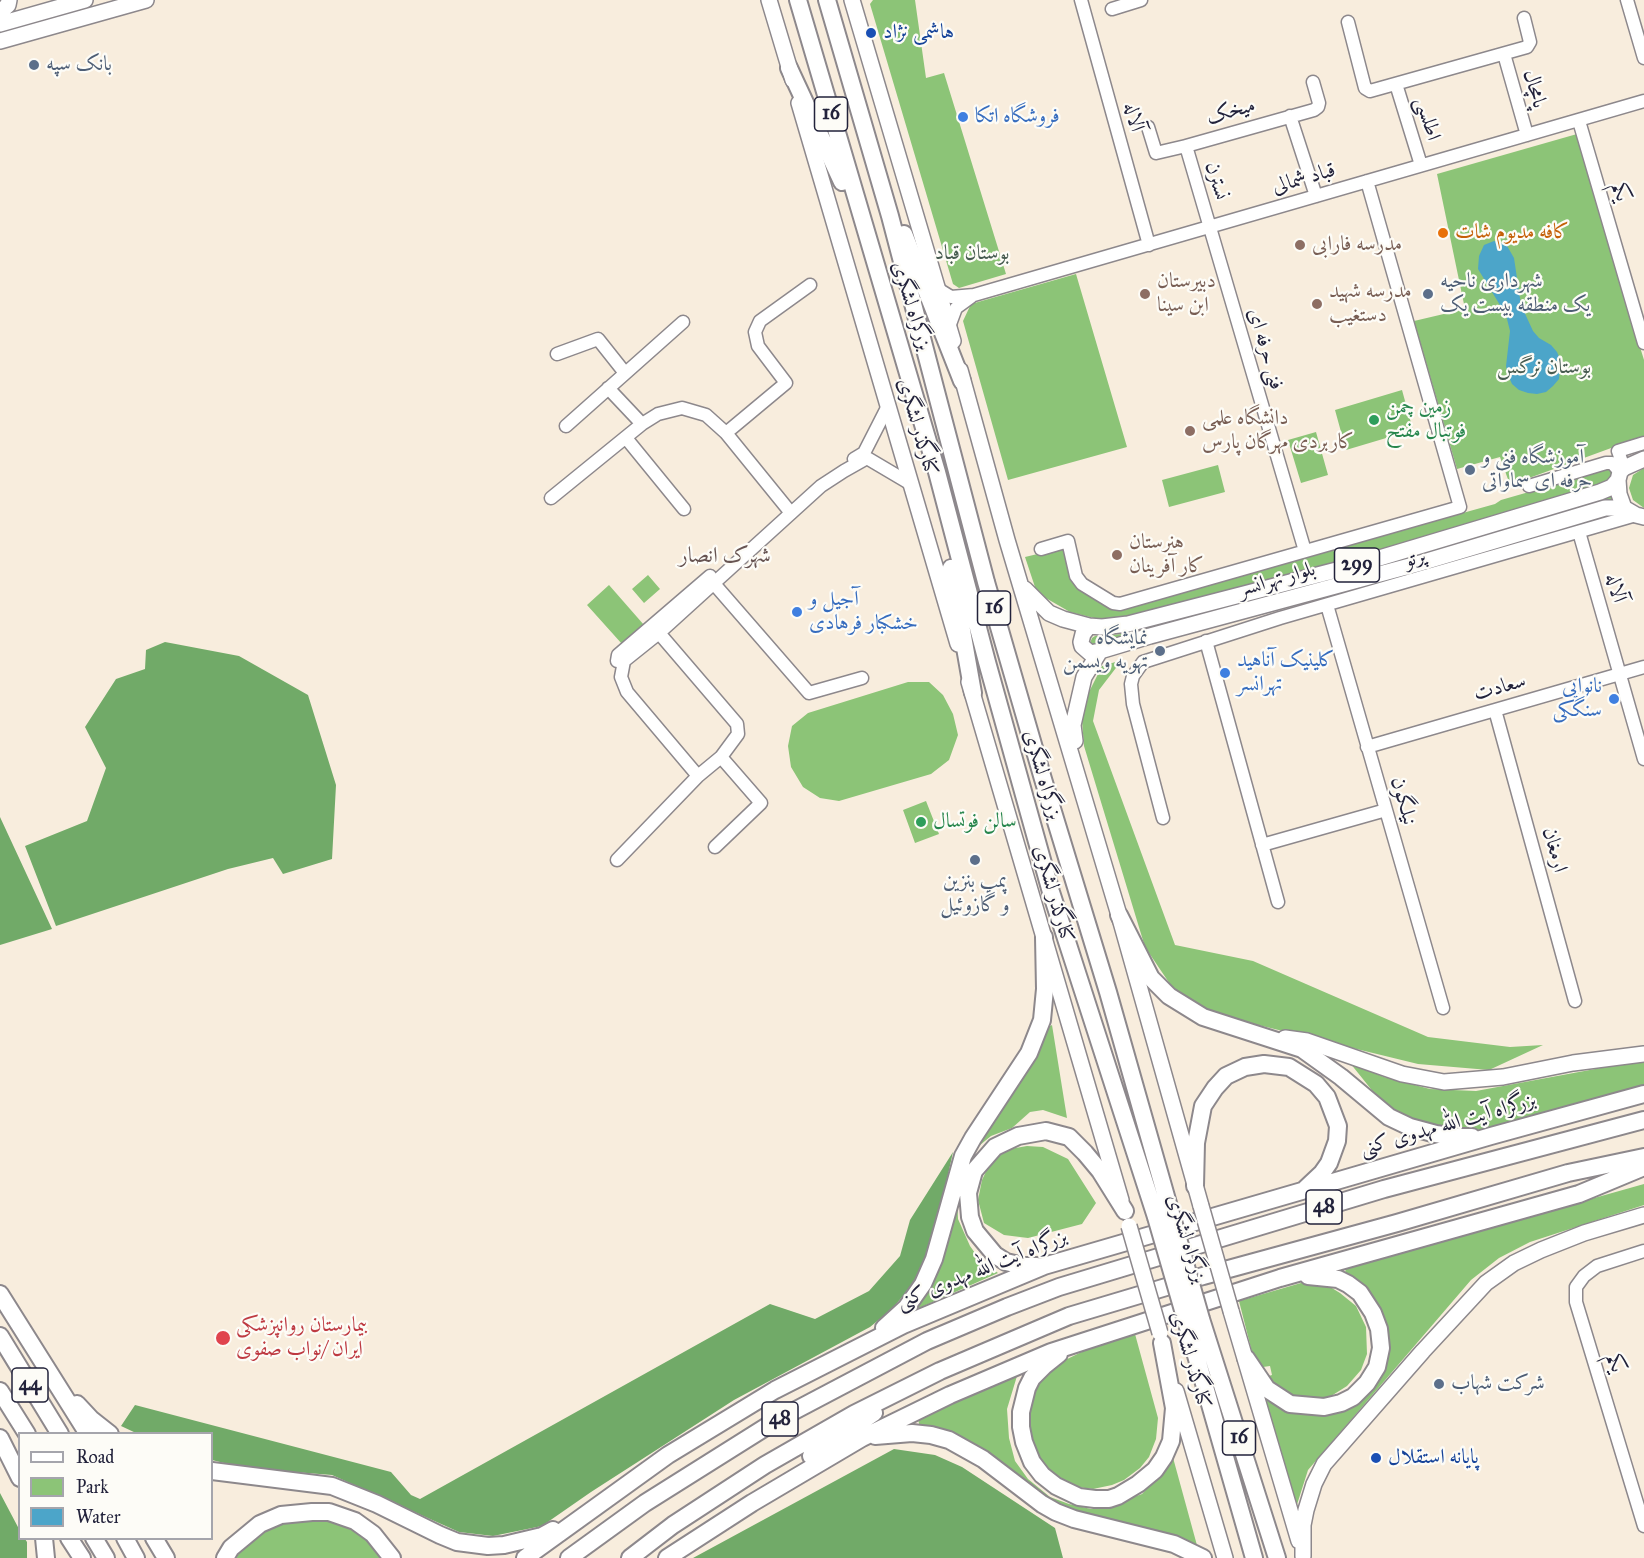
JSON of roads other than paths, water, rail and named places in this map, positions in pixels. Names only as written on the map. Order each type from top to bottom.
[{"type":"highway","name":"بزرگراه لشگری","points":[[798,0],[937,472],[1051,892],[1164,1216]]},
{"type":"highway","name":"بزرگراه لشگری","points":[[827,0],[863,120],[936,387],[992,604],[1108,992],[1254,1558]]},
{"type":"highway","points":[[789,68],[865,229]]},
{"type":"highway","points":[[863,120],[919,274],[962,381]]},
{"type":"highway","points":[[937,472],[973,693]]},
{"type":"highway","points":[[1119,915],[1151,978],[1169,996],[1203,1017],[1302,1049],[1341,1077],[1389,1117],[1410,1127],[1458,1137],[1491,1136]]},
{"type":"highway","points":[[846,1353],[889,1324],[906,1308],[923,1284],[934,1259],[963,1156],[1029,1053],[1042,1020],[1045,989],[1044,937]]},
{"type":"highway","points":[[1195,1186],[1196,1143],[1203,1106],[1226,1076],[1245,1067],[1264,1064],[1289,1067],[1316,1084],[1327,1097],[1338,1126],[1337,1141],[1329,1163],[1322,1173],[1302,1191]]},
{"type":"highway","name":"بزرگراه آیت الله مهدوی کنی","points":[[525,1558],[668,1455],[724,1420],[846,1353],[903,1325],[1044,1266],[1644,1094]]},
{"type":"highway","name":"بزرگراه آیت الله مهدوی کنی","points":[[569,1558],[645,1503],[777,1420],[927,1341],[1007,1307],[1059,1287],[1374,1192],[1644,1120]]},
{"type":"highway","points":[[1044,1266],[1023,1266],[1006,1262],[990,1250],[970,1217],[968,1193],[970,1182],[980,1163],[995,1147],[1018,1136],[1046,1131],[1069,1137],[1100,1171],[1127,1218]]},
{"type":"highway","name":"48","points":[[630,1558],[673,1525],[765,1465],[854,1414],[940,1371],[1081,1313],[1203,1275],[1397,1223],[1568,1173],[1644,1156]]},
{"type":"highway","points":[[667,1558],[767,1494],[862,1438],[998,1373],[1051,1352],[1280,1278],[1579,1194],[1644,1167]]},
{"type":"highway","points":[[1246,1358],[1267,1389],[1290,1404],[1310,1407],[1341,1403],[1353,1396],[1367,1383],[1377,1366],[1381,1348],[1379,1329],[1373,1313],[1360,1293],[1338,1279],[1326,1276],[1280,1278]]},
{"type":"highway","points":[[0,1294],[86,1432]]},
{"type":"highway","points":[[903,1325],[982,1307],[1007,1307]]},
{"type":"highway","name":"بزرگراه لشگری","points":[[1194,1321],[1277,1558]]},
{"type":"highway","name":"44","points":[[0,1336],[59,1432]]},
{"type":"highway","points":[[1076,1344],[1055,1357],[1032,1378],[1024,1400],[1021,1427],[1024,1443],[1032,1462],[1042,1475],[1069,1493],[1095,1499],[1118,1496],[1138,1484],[1155,1470],[1171,1441],[1174,1408],[1161,1338]]},
{"type":"highway","points":[[46,1368],[92,1419],[108,1432]]},
{"type":"highway","points":[[767,1494],[816,1452],[920,1381]]},
{"type":"highway","name":"44","points":[[0,1391],[26,1432]]},
{"type":"highway","points":[[862,1438],[912,1433],[949,1440],[983,1459],[1056,1512],[1074,1519],[1174,1544],[1203,1558]]},
{"type":"highway","points":[[0,1437],[18,1462]]},
{"type":"highway","points":[[0,1437],[18,1475]]},
{"type":"highway","points":[[213,1471],[332,1486],[457,1542],[496,1545],[518,1542],[542,1536],[579,1518]]},
{"type":"highway","points":[[225,1558],[236,1543],[260,1524],[281,1515],[312,1512],[329,1512],[355,1521],[374,1534],[392,1558]]},
{"type":"highway","points":[[44,1540],[46,1558]]},
{"type":"highway","points":[[70,1540],[82,1558]]},
{"type":"highway","points":[[95,1540],[106,1558]]},
{"type":"highway","points":[[125,1540],[136,1558]]},
{"type":"highway","points":[[155,1540],[166,1558]]},
{"type":"main road","points":[[0,12],[8,5],[9,0]]},
{"type":"main road","points":[[0,40],[146,0]]},
{"type":"main road","name":"کنارگذر لشگری","points":[[769,0],[1225,1558]]},
{"type":"main road","points":[[0,24],[74,1]]},
{"type":"main road","points":[[856,5],[939,289],[962,381],[1007,540],[1119,915],[1200,1206],[1304,1557]]},
{"type":"main road","name":"بلوار تهرانسر","points":[[1022,586],[1049,613],[1063,619],[1089,626],[1128,624],[1356,565],[1600,492],[1611,487],[1621,473],[1644,459]]},
{"type":"main road","points":[[1621,473],[1619,494],[1635,513]]},
{"type":"main road","name":"بلوار تهرانسر","points":[[1100,651],[1417,564],[1605,508],[1635,513]]},
{"type":"main road","points":[[1089,626],[1083,634],[1082,646],[1090,653],[1100,651]]},
{"type":"main road","points":[[1078,775],[1073,725],[1076,705],[1084,677],[1100,651]]},
{"type":"main road","points":[[1246,1031],[1307,1041],[1401,1074],[1444,1082],[1503,1077],[1573,1063],[1644,1054]]},
{"type":"main road","points":[[1304,1557],[1303,1525],[1314,1484],[1324,1464],[1486,1283],[1514,1263],[1541,1250],[1584,1233],[1644,1215]]},
{"type":"street","name":"آلاله","points":[[1081,0],[1149,245]]},
{"type":"street","points":[[1112,9],[1141,0]]},
{"type":"street","points":[[1627,0],[1644,58]]},
{"type":"street","points":[[1348,22],[1365,88],[1368,90],[1530,45],[1524,18]]},
{"type":"street","name":"پامچال","points":[[1504,54],[1527,135]]},
{"type":"street","name":"میخک","points":[[1148,127],[1156,153],[1186,146],[1318,107],[1313,82]]},
{"type":"street","name":"اطلسی","points":[[1396,84],[1422,165]]},
{"type":"street","name":"قباد شمالی","points":[[974,295],[1644,101]]},
{"type":"street","points":[[1290,116],[1316,196]]},
{"type":"street","name":"یکم","points":[[1579,121],[1644,343]]},
{"type":"street","name":"نسترن","points":[[1186,146],[1209,227]]},
{"type":"street","points":[[1041,549],[1068,542],[1076,576],[1082,584],[1113,603],[1120,604],[1460,507],[1367,181]]},
{"type":"street","name":"فنی حرفه ای","points":[[1209,227],[1305,551]]},
{"type":"street","points":[[726,433],[786,383],[758,346],[755,332],[760,321],[810,285]]},
{"type":"street","points":[[939,289],[951,297],[974,295]]},
{"type":"street","points":[[949,327],[956,308],[974,295]]},
{"type":"street","points":[[566,426],[683,322]]},
{"type":"street","points":[[557,354],[598,339],[626,373]]},
{"type":"street","points":[[609,388],[642,424]]},
{"type":"street","points":[[790,510],[817,482],[864,453],[888,406]]},
{"type":"street","points":[[551,498],[642,424],[658,414],[682,408],[706,415],[726,433],[790,510]]},
{"type":"street","points":[[626,438],[684,509]]},
{"type":"street","points":[[1621,473],[1618,451],[1644,443]]},
{"type":"street","points":[[711,580],[659,633],[624,661],[617,661],[618,655],[711,580],[790,510],[821,486],[867,458],[911,484]]},
{"type":"street","points":[[1529,486],[1606,463],[1612,463],[1621,473]]},
{"type":"street","name":"پرتو","points":[[1163,818],[1133,704],[1132,676],[1143,662],[1281,618],[1579,532],[1635,513]]},
{"type":"street","name":"آلاله","points":[[1579,532],[1644,759]]},
{"type":"street","points":[[711,580],[809,693],[862,678]]},
{"type":"street","name":"نیلگون","points":[[1327,605],[1443,1008]]},
{"type":"street","points":[[1247,610],[1281,618]]},
{"type":"street","points":[[617,860],[699,776],[721,757],[738,734],[737,724],[659,633]]},
{"type":"street","points":[[1206,641],[1278,902]]},
{"type":"street","points":[[624,661],[621,677],[627,692],[699,776]]},
{"type":"street","name":"سعادت","points":[[1367,747],[1644,668]]},
{"type":"street","name":"ارمغان","points":[[1495,710],[1575,1001]]},
{"type":"street","points":[[715,847],[761,803],[721,757]]},
{"type":"street","points":[[1262,845],[1386,810]]},
{"type":"street","name":"یکم","points":[[1644,1251],[1597,1266],[1584,1276],[1576,1287],[1576,1302],[1644,1526]]},
{"type":"water","points":[[1494,241],[1506,244],[1514,258],[1521,305],[1533,331],[1539,338],[1551,345],[1561,361],[1559,379],[1546,392],[1537,394],[1519,390],[1512,384],[1508,375],[1506,366],[1510,331],[1506,315],[1478,269],[1479,256],[1484,245]]},
{"type":"place","name":"هاشمی نژاد","points":[[871,33]]},
{"type":"place","name":"بانک سپه","points":[[34,65]]},
{"type":"place","name":"فروشگاه اتکا","points":[[963,117]]},
{"type":"place","name":"کافه مدیوم شات","points":[[1443,233]]},
{"type":"place","name":"مدرسه فارابی","points":[[1300,245]]},
{"type":"place","name":"دبیرستان ابن سینا","points":[[1145,294]]},
{"type":"place","name":"شهرداری ناحیه یک منطقه بیست یک","points":[[1428,294]]},
{"type":"place","name":"مدرسه شهید دستغیب","points":[[1317,304]]},
{"type":"place","name":"زمین چمن فوتبال مفتح","points":[[1374,420]]},
{"type":"place","name":"دانشگاه علمی کاربردی مهرگان پارس","points":[[1190,431]]},
{"type":"place","name":"آموزشگاه فنی و حرفه ای سماواتی","points":[[1470,470]]},
{"type":"place","name":"هنرستان کار آفرینان","points":[[1117,555]]},
{"type":"place","name":"آجیل و خشکبار فرهادی","points":[[797,612]]},
{"type":"place","name":"نمایشگاه تهویه ویسمن","points":[[1160,651]]},
{"type":"place","name":"کلینیک آناهید تهرانسر","points":[[1225,673]]},
{"type":"place","name":"نانوایی سنگکی","points":[[1614,699]]},
{"type":"place","name":"سالن فوتسال","points":[[921,822]]},
{"type":"place","name":"پمپ بنزین و گازوئیل","points":[[975,860]]},
{"type":"place","name":"بیمارستان روانپزشکی ایران /نواب صفوی","points":[[223,1338]]},
{"type":"place","name":"شرکت شهاب","points":[[1439,1384]]},
{"type":"place","name":"پایانه استقلال","points":[[1376,1458]]},
{"type":"district","name":"شهرک انصار","points":[[725,557]]},
{"type":"park label","name":"بوستان قباد","points":[[972,254]]},
{"type":"park label","name":"بوستان نرگس","points":[[1544,368]]}]
